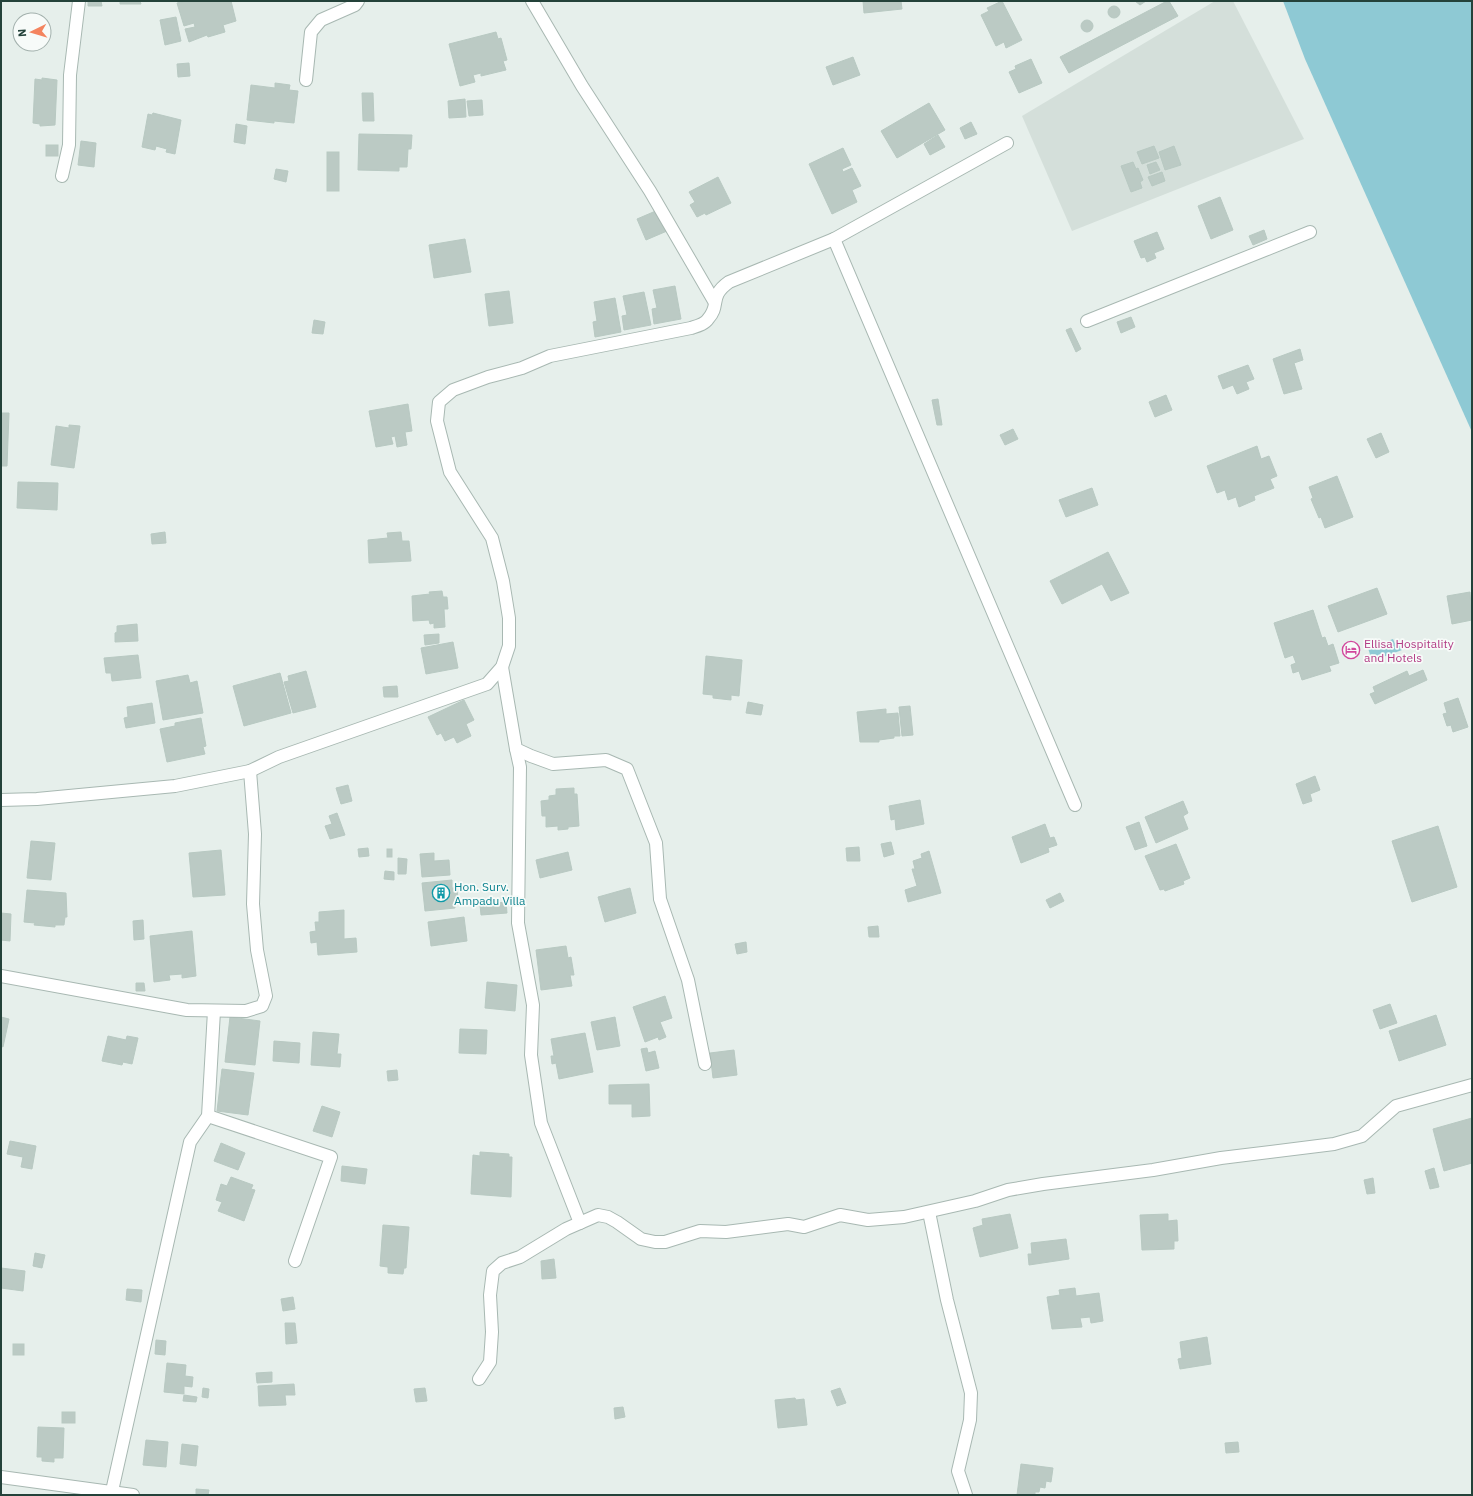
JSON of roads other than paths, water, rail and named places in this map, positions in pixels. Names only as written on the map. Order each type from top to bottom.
[{"type":"street","points":[[62,176],[69,145],[70,75],[79,1]]},
{"type":"street","points":[[306,80],[311,32],[321,20],[355,5],[358,1]]},
{"type":"street","points":[[532,1],[582,86],[650,191],[714,301]]},
{"type":"street","points":[[1,800],[37,799],[175,786],[250,771],[279,757],[488,684],[502,667],[509,646],[509,618],[503,581],[492,538],[450,472],[437,421],[439,402],[453,390],[488,377],[522,368],[550,356],[692,328],[708,321],[714,310],[714,301],[719,289],[729,282],[834,239],[1007,143]]},
{"type":"street","points":[[1087,321],[1310,232]]},
{"type":"street","points":[[834,239],[1075,805]]},
{"type":"street","points":[[502,667],[520,767],[518,923],[533,1005],[531,1055],[541,1123],[580,1223]]},
{"type":"street","points":[[516,749],[553,764],[606,760],[627,769],[656,843],[660,899],[688,980],[705,1064]]},
{"type":"street","points":[[1,976],[187,1010],[246,1011],[262,1006],[266,996],[258,950],[253,904],[255,834],[250,771]]},
{"type":"street","points":[[112,1491],[190,1142],[208,1116],[214,1011]]},
{"type":"street","points":[[479,1379],[490,1362],[492,1332],[490,1296],[493,1271],[502,1263],[520,1257],[580,1223],[598,1215],[608,1217],[641,1239],[655,1242],[665,1242],[700,1231],[726,1232],[788,1224],[804,1227],[840,1215],[868,1220],[904,1217],[975,1201],[1008,1190],[1043,1184],[1153,1170],[1221,1158],[1334,1144],[1362,1136],[1396,1106],[1472,1084]]},
{"type":"street","points":[[208,1116],[331,1157],[295,1261]]},
{"type":"street","points":[[929,1212],[947,1300],[971,1393],[970,1420],[958,1471],[966,1495]]},
{"type":"street","points":[[1,1476],[133,1495]]},
{"type":"water","points":[[1283,1],[1472,1],[1472,432],[1305,59]]},
{"type":"water","points":[[1393,639],[1396,646],[1400,645],[1402,650],[1372,661],[1368,648]]},
{"type":"place","name":"Ellisa Hospitality and Hotels","points":[[1351,650]]},
{"type":"place","name":"Hon. Surv. Ampadu Villa","points":[[441,893]]}]
